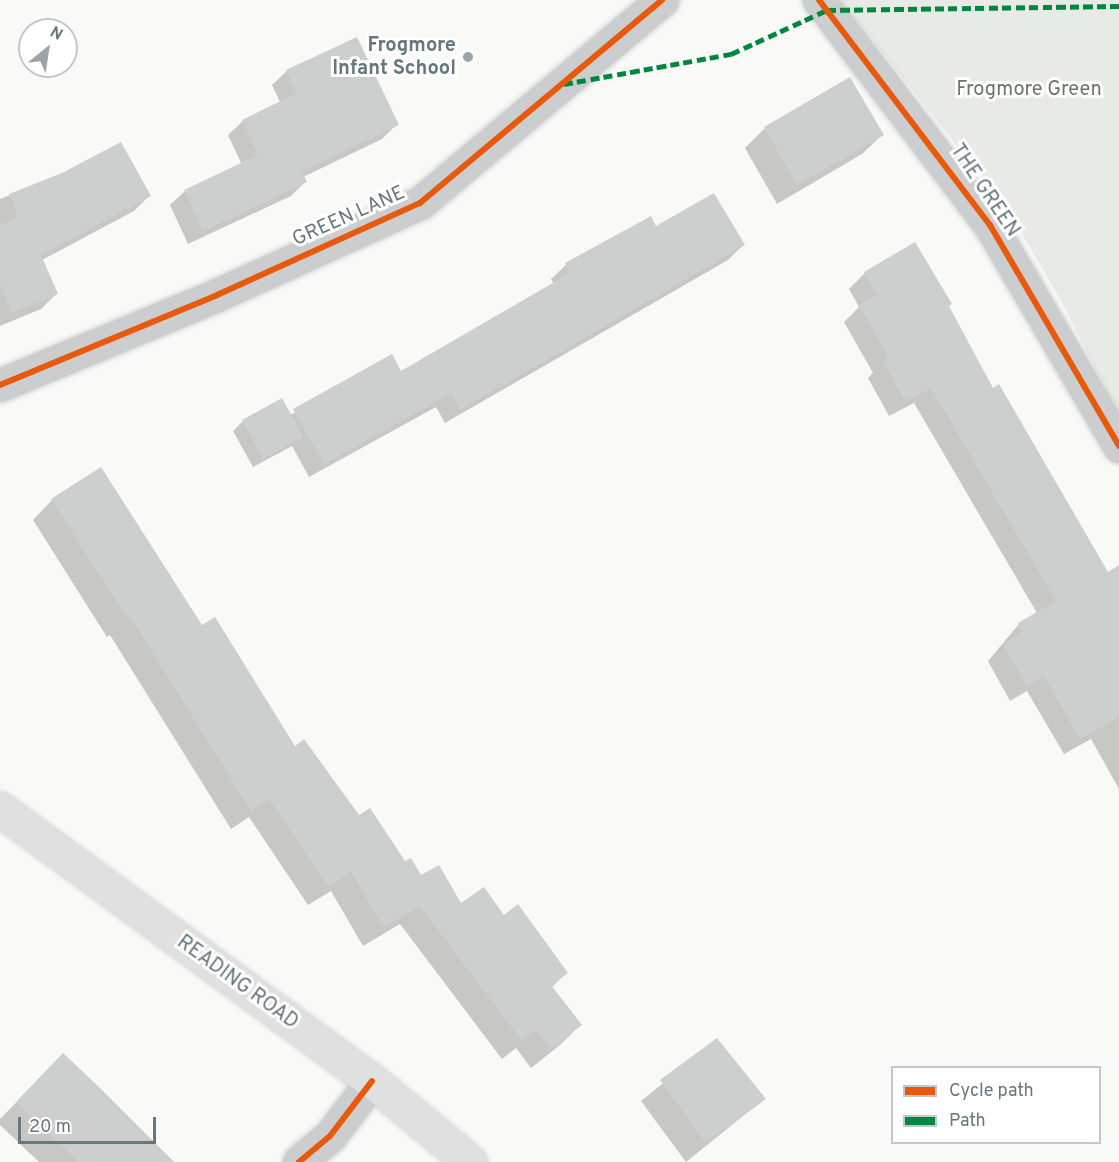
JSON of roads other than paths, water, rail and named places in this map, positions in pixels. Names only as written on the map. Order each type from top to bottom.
[{"type":"main road","name":"READING ROAD","points":[[0,809],[372,1081],[470,1162]]},
{"type":"street","name":"GREEN LANE","points":[[0,385],[217,295],[420,203],[662,0]]},
{"type":"street","name":"THE GREEN","points":[[819,0],[990,225],[1119,446]]},
{"type":"street","points":[[299,1162],[330,1136],[372,1081]]},
{"type":"place","name":"Frogmore Infant School","points":[[468,57]]},
{"type":"park label","name":"Frogmore Green","points":[[1029,90]]}]
